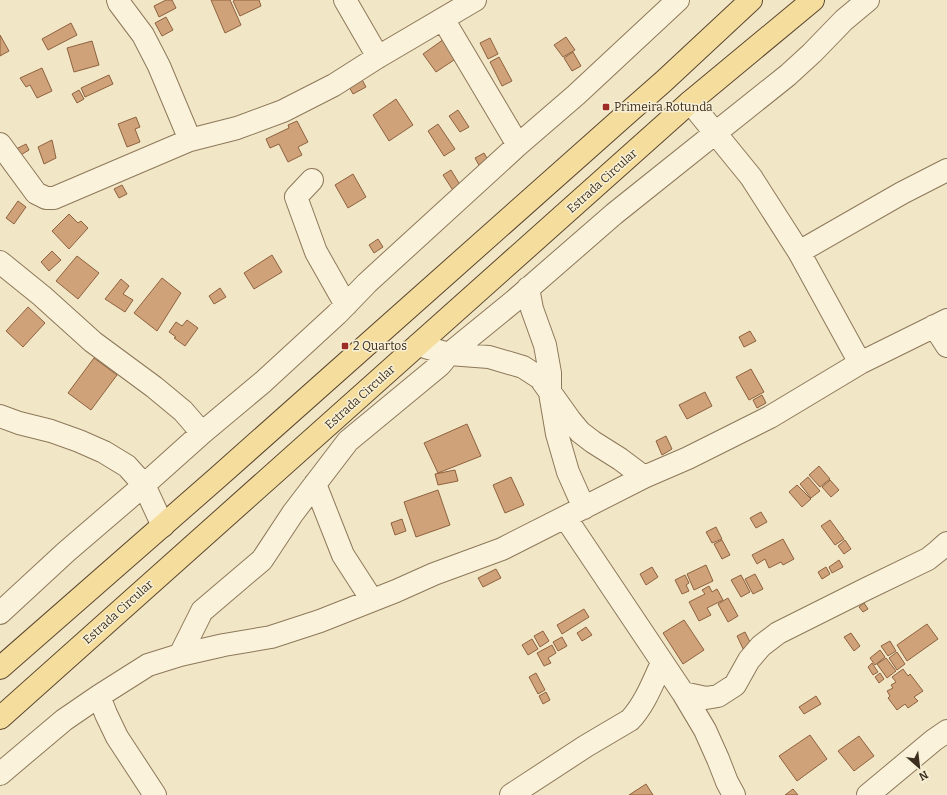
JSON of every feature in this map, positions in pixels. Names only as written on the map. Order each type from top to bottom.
[{"type":"main road","points":[[0,668],[163,526],[649,95],[751,0]]},
{"type":"main road","name":"Estrada Circular","points":[[0,718],[690,102],[813,0]]},
{"type":"street","points":[[118,0],[143,35],[159,66],[190,140]]},
{"type":"street","points":[[345,0],[378,57]]},
{"type":"street","points":[[0,144],[36,193],[46,198],[54,198],[190,140],[237,128],[283,111],[334,85],[378,57],[476,0]]},
{"type":"street","points":[[0,612],[202,433],[263,382],[346,305],[367,282],[518,145],[576,95],[678,0]]},
{"type":"street","points":[[180,655],[202,611],[262,560],[293,513],[348,441],[440,365],[449,354],[614,214],[788,75],[844,20],[868,0]]},
{"type":"street","points":[[443,19],[518,145]]},
{"type":"street","points":[[690,102],[751,177],[799,252],[860,363]]},
{"type":"street","points":[[799,252],[902,193],[947,170]]},
{"type":"street","points":[[312,180],[296,197],[316,252],[346,305]]},
{"type":"street","points":[[0,262],[42,296],[93,342],[154,387],[183,411],[202,433]]},
{"type":"street","points":[[528,288],[532,309],[545,345],[550,373],[550,392],[557,434],[568,472],[584,508]]},
{"type":"street","points":[[0,774],[64,720],[148,665],[180,655],[270,637],[320,621],[502,548],[565,518],[644,477],[688,458],[770,416],[860,363],[940,323],[947,346]]},
{"type":"street","points":[[418,345],[449,354],[489,357],[523,367],[540,378],[580,432],[644,477]]},
{"type":"street","points":[[0,416],[79,441],[104,452],[127,466],[144,485],[163,526]]},
{"type":"street","points":[[315,484],[343,555],[372,600]]},
{"type":"street","points":[[565,518],[683,693],[705,730],[734,795]]},
{"type":"street","points":[[683,693],[706,698],[718,696],[735,685],[749,660],[757,650],[778,633],[928,559],[947,543]]},
{"type":"street","points":[[511,795],[586,746],[630,720],[641,706],[662,663]]},
{"type":"street","points":[[99,696],[117,737],[155,795]]},
{"type":"street","points":[[868,795],[947,731]]},
{"type":"building","points":[[166,0],[172,0],[176,8],[159,17],[154,6]]},
{"type":"building","points":[[211,0],[230,0],[241,25],[225,33]]},
{"type":"building","points":[[259,0],[261,6],[240,16],[233,1]]},
{"type":"building","points":[[166,17],[173,30],[162,36],[155,23]]},
{"type":"building","points":[[71,23],[77,35],[48,50],[42,39]]},
{"type":"building","points":[[0,35],[9,51],[0,56]]},
{"type":"building","points":[[566,37],[575,50],[563,57],[554,45]]},
{"type":"building","points":[[490,38],[498,54],[488,59],[480,43]]},
{"type":"building","points":[[444,39],[457,58],[436,72],[423,54]]},
{"type":"building","points":[[92,41],[99,65],[74,72],[67,48]]},
{"type":"building","points":[[573,52],[581,66],[572,71],[564,58]]},
{"type":"building","points":[[499,57],[512,81],[502,86],[490,62]]},
{"type":"building","points":[[42,68],[52,91],[37,98],[30,85],[26,87],[20,78]]},
{"type":"building","points":[[109,75],[113,84],[85,97],[81,88]]},
{"type":"building","points":[[360,76],[366,87],[353,94],[347,83]]},
{"type":"building","points":[[79,90],[84,99],[77,103],[72,94]]},
{"type":"building","points":[[396,99],[413,125],[389,141],[373,115]]},
{"type":"building","points":[[458,110],[469,127],[460,132],[449,116]]},
{"type":"building","points":[[136,117],[140,127],[135,129],[140,142],[127,147],[118,124]]},
{"type":"building","points":[[297,121],[308,142],[298,147],[302,155],[288,162],[279,144],[270,148],[266,139],[289,128],[288,125]]},
{"type":"building","points":[[438,124],[455,149],[444,156],[428,131]]},
{"type":"building","points":[[52,140],[56,158],[44,164],[38,147]]},
{"type":"building","points":[[26,144],[29,150],[19,156],[16,149]]},
{"type":"building","points":[[484,153],[489,162],[480,167],[475,158]]},
{"type":"building","points":[[451,170],[462,188],[454,192],[443,175]]},
{"type":"building","points":[[353,174],[366,197],[348,208],[335,185]]},
{"type":"building","points":[[122,185],[127,194],[119,198],[114,189]]},
{"type":"building","points":[[18,201],[26,207],[14,224],[6,218]]},
{"type":"building","points":[[69,214],[78,223],[81,221],[88,228],[69,249],[52,231]]},
{"type":"building","points":[[378,239],[383,247],[374,253],[369,245]]},
{"type":"building","points":[[52,251],[61,260],[49,271],[41,262]]},
{"type":"building","points":[[272,255],[282,272],[254,289],[244,273]]},
{"type":"building","points":[[77,256],[99,273],[78,299],[56,281]]},
{"type":"building","points":[[162,278],[181,293],[157,331],[134,313]]},
{"type":"building","points":[[121,279],[129,286],[123,294],[133,300],[125,312],[105,299]]},
{"type":"building","points":[[220,288],[226,297],[214,304],[209,296]]},
{"type":"building","points":[[28,307],[45,323],[23,347],[6,331]]},
{"type":"building","points":[[187,320],[198,328],[185,346],[174,338],[176,337],[169,332],[176,322],[182,326]]},
{"type":"building","points":[[750,331],[756,341],[744,347],[739,337]]},
{"type":"building","points":[[94,358],[117,375],[91,410],[68,393]]},
{"type":"building","points":[[751,369],[764,392],[749,400],[736,377]]},
{"type":"building","points":[[705,392],[712,406],[687,419],[679,405]]},
{"type":"building","points":[[762,395],[766,403],[757,408],[753,400]]},
{"type":"building","points":[[467,424],[481,456],[438,473],[424,443]]},
{"type":"building","points":[[666,436],[672,449],[662,455],[656,441]]},
{"type":"building","points":[[819,466],[830,479],[820,487],[809,475]]},
{"type":"building","points":[[455,470],[458,481],[438,485],[435,474]]},
{"type":"building","points":[[511,477],[524,505],[505,513],[493,485]]},
{"type":"building","points":[[808,477],[820,491],[811,498],[800,484]]},
{"type":"building","points":[[830,480],[839,490],[831,497],[822,487]]},
{"type":"building","points":[[797,485],[811,499],[802,507],[789,492]]},
{"type":"building","points":[[438,490],[450,525],[416,537],[404,502]]},
{"type":"building","points":[[761,512],[767,522],[756,528],[750,518]]},
{"type":"building","points":[[402,519],[406,531],[395,535],[391,523]]},
{"type":"building","points":[[830,520],[844,539],[835,545],[821,526]]},
{"type":"building","points":[[716,527],[722,539],[712,543],[706,532]]},
{"type":"building","points":[[783,539],[794,559],[783,565],[781,562],[769,568],[765,559],[757,564],[752,555]]},
{"type":"building","points":[[722,540],[730,555],[722,559],[714,544]]},
{"type":"building","points":[[845,540],[851,549],[844,554],[838,546]]},
{"type":"building","points":[[839,560],[843,567],[832,573],[829,567]]},
{"type":"building","points":[[706,565],[713,581],[694,590],[687,574]]},
{"type":"building","points":[[652,567],[658,577],[646,585],[640,574]]},
{"type":"building","points":[[826,567],[830,574],[822,579],[818,572]]},
{"type":"building","points":[[496,569],[501,578],[483,587],[478,578]]},
{"type":"building","points":[[755,574],[763,589],[753,594],[745,579]]},
{"type":"building","points":[[685,575],[689,583],[686,585],[689,591],[682,594],[675,580]]},
{"type":"building","points":[[741,575],[750,592],[741,597],[731,580]]},
{"type":"building","points":[[709,586],[712,592],[717,589],[723,600],[707,608],[711,615],[699,621],[689,602],[705,594],[702,590]]},
{"type":"building","points":[[728,598],[738,616],[728,622],[718,604]]},
{"type":"building","points":[[864,603],[868,609],[863,612],[859,607]]},
{"type":"building","points":[[584,609],[589,617],[562,634],[557,625]]},
{"type":"building","points":[[684,620],[704,650],[683,664],[663,633]]},
{"type":"building","points":[[927,624],[938,639],[907,661],[897,645]]},
{"type":"building","points":[[586,627],[592,635],[582,641],[577,633]]},
{"type":"building","points":[[543,631],[549,641],[540,647],[534,636]]},
{"type":"building","points":[[745,632],[753,648],[745,653],[737,636]]},
{"type":"building","points":[[851,633],[860,646],[854,651],[844,637]]},
{"type":"building","points":[[562,637],[567,646],[558,651],[553,642]]},
{"type":"building","points":[[532,639],[538,649],[528,655],[522,645]]},
{"type":"building","points":[[890,641],[896,651],[888,656],[881,646]]},
{"type":"building","points":[[552,645],[556,653],[548,658],[551,663],[544,666],[537,653]]},
{"type":"building","points":[[880,650],[885,657],[875,665],[870,658]]},
{"type":"building","points":[[897,652],[905,664],[897,670],[889,658]]},
{"type":"building","points":[[886,658],[896,671],[887,678],[877,664]]},
{"type":"building","points":[[872,663],[878,672],[873,675],[868,667]]},
{"type":"building","points":[[903,669],[908,676],[910,674],[923,691],[914,697],[918,701],[908,708],[905,704],[897,710],[888,698],[890,696],[887,691],[893,688],[891,685],[896,682],[892,677]]},
{"type":"building","points":[[536,673],[545,690],[538,694],[529,677]]},
{"type":"building","points":[[880,673],[884,679],[879,683],[875,677]]},
{"type":"building","points":[[546,692],[550,700],[543,704],[539,696]]},
{"type":"building","points":[[816,696],[821,704],[804,714],[799,707]]},
{"type":"building","points":[[810,735],[827,759],[797,781],[779,756]]},
{"type":"building","points":[[859,736],[874,756],[854,771],[838,751]]},
{"type":"building","points":[[646,784],[653,795],[629,795]]},
{"type":"building","points":[[793,789],[798,795],[785,795]]},
{"type":"place","name":"Primeira Rotunda","points":[[606,107]]},
{"type":"place","name":"2 Quartos","points":[[345,346]]}]
